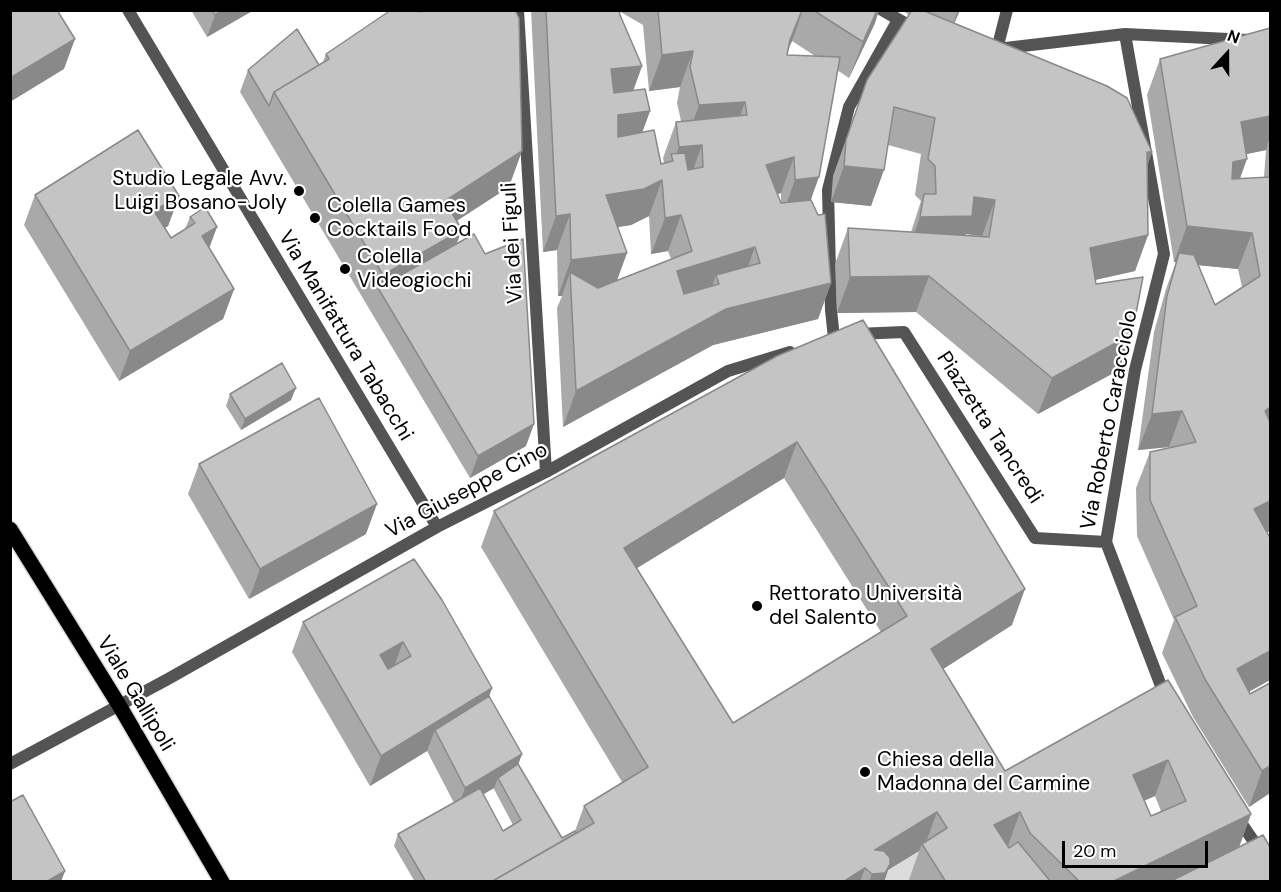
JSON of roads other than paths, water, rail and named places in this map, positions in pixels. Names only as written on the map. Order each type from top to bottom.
[{"type":"main road","name":"Viale Gallipoli","points":[[10,529],[119,705],[222,882]]},
{"type":"street","name":"Via Manifattura Tabacchi","points":[[128,10],[437,527]]},
{"type":"street","name":"Via dei Figuli","points":[[518,10],[546,472]]},
{"type":"street","points":[[882,10],[929,36]]},
{"type":"street","points":[[1007,10],[991,49],[1125,34],[1270,41]]},
{"type":"street","name":"Piazzetta Tancredi","points":[[898,20],[849,107],[828,190],[831,310],[834,338],[904,332],[1035,538],[1106,542]]},
{"type":"street","name":"Via Roberto Caracciolo","points":[[1125,34],[1164,254],[1136,370],[1106,542],[1169,706]]},
{"type":"street","name":"Via Giuseppe Cino","points":[[10,765],[437,527],[546,472],[728,371],[803,348]]},
{"type":"street","points":[[1229,805],[1253,850],[1270,865]]},
{"type":"street","points":[[1253,850],[1270,843]]},
{"type":"place","name":"Studio Legale Avv. Luigi Bosano-Joly","points":[[299,191]]},
{"type":"place","name":"Colella Games Cocktails Food","points":[[315,218]]},
{"type":"place","name":"Colella Videogiochi","points":[[345,269]]},
{"type":"place","name":"Rettorato Università del Salento","points":[[757,606]]},
{"type":"place","name":"Chiesa della Madonna del Carmine","points":[[865,772]]}]
